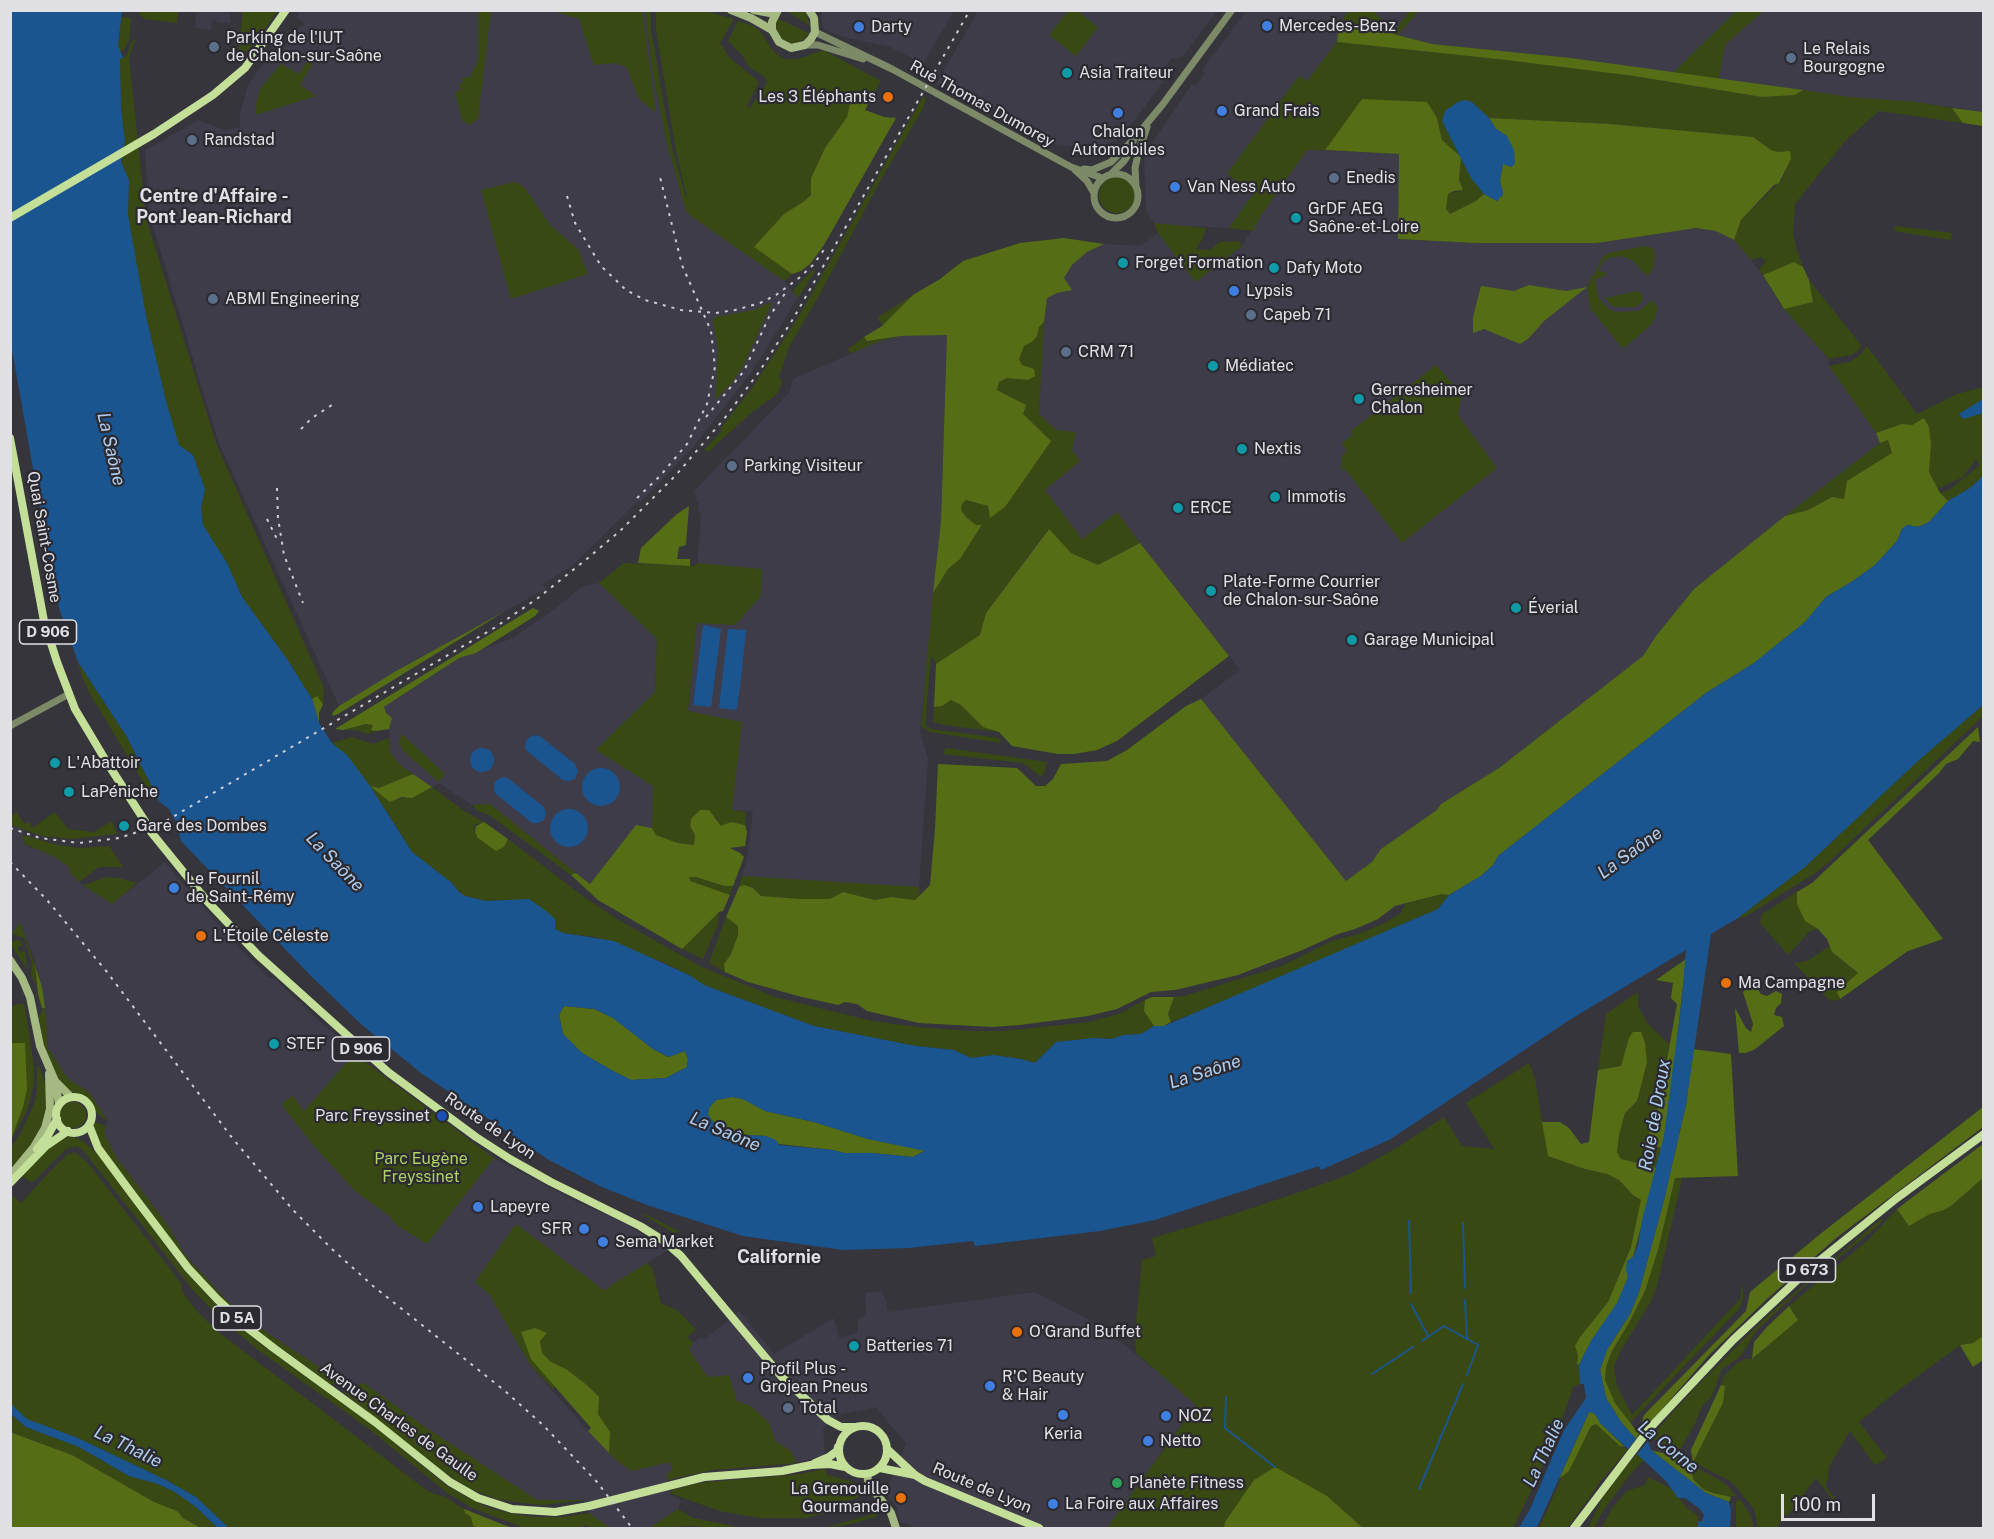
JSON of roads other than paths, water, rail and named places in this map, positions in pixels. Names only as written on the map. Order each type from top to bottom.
[{"type":"main road","points":[[10,218],[154,134],[233,80],[257,53],[286,10]]},
{"type":"main road","points":[[731,10],[752,18],[772,30]]},
{"type":"main road","points":[[754,10],[777,12],[772,22],[774,37],[785,46],[792,48],[805,45],[815,32],[811,11]]},
{"type":"main road","name":"Quai Saint-Cosme","points":[[10,438],[44,621],[69,694],[75,709],[106,761],[150,829]]},
{"type":"main road","name":"Route de Lyon","points":[[150,829],[207,901],[258,956],[388,1072],[476,1137],[510,1159],[550,1182],[640,1226],[676,1250],[781,1376],[828,1420],[841,1426],[854,1427]]},
{"type":"main road","points":[[10,960],[22,978],[30,997],[39,1046],[49,1070],[55,1081],[71,1097]]},
{"type":"main road","points":[[10,1176],[34,1147],[45,1128],[51,1097],[49,1070]]},
{"type":"main road","points":[[10,1176],[39,1147],[57,1119],[59,1104],[55,1081]]},
{"type":"main road","points":[[57,1119],[61,1127],[68,1131],[78,1132],[89,1125],[92,1116],[90,1106],[82,1098],[71,1097],[59,1104]]},
{"type":"main road","name":"Avenue Charles de Gaulle","points":[[89,1125],[98,1148]]},
{"type":"main road","points":[[10,1183],[46,1146],[68,1131]]},
{"type":"main road","name":"Avenue Charles de Gaulle","points":[[78,1132],[98,1148],[188,1268],[233,1315],[445,1478],[478,1498],[512,1509],[555,1512],[589,1506],[695,1479],[782,1471],[811,1465]]},
{"type":"main road","name":"D 673","points":[[1574,1528],[1650,1428],[1733,1340],[1809,1269],[1897,1198],[1983,1134]]},
{"type":"main road","name":"Route de Lyon","points":[[828,1420],[839,1444]]},
{"type":"main road","points":[[854,1427],[870,1427],[877,1431],[883,1436],[887,1449],[880,1468],[867,1475],[851,1472],[840,1461],[839,1444],[845,1433],[854,1427]]},
{"type":"main road","name":"D 5A","points":[[811,1465],[837,1451],[839,1444]]},
{"type":"main road","name":"Route de Lyon","points":[[887,1449],[915,1475],[942,1490],[1039,1528]]},
{"type":"main road","name":"D 5A","points":[[811,1465],[830,1464],[844,1467]]},
{"type":"main road","name":"Route de Lyon","points":[[880,1468],[915,1475]]},
{"type":"main road","points":[[867,1475],[869,1484],[884,1502],[894,1519],[896,1528]]},
{"type":"street","points":[[1071,167],[1092,170],[1102,167],[1111,162],[1134,140],[1232,10]]},
{"type":"street","name":"Rue Thomas Dumorey","points":[[815,32],[881,64],[1071,167],[1102,178]]},
{"type":"street","name":"Rue Thomas Dumorey","points":[[805,45],[818,45],[881,64]]},
{"type":"street","points":[[1134,140],[1128,155],[1111,174],[1102,178],[1094,194],[1098,208],[1103,213],[1116,218],[1124,217],[1138,202],[1135,168],[1148,122]]},
{"type":"street","name":"Rue Thomas Dumorey","points":[[1071,167],[1087,181],[1094,194]]},
{"type":"street","points":[[1111,174],[1126,175],[1136,186]]},
{"type":"street","points":[[10,726],[69,694]]},
{"type":"water","name":"La Saône","points":[[10,11],[122,11],[118,45],[123,58],[120,59],[121,109],[125,141],[121,162],[129,180],[128,215],[146,316],[166,401],[179,445],[193,455],[205,489],[201,507],[203,525],[227,563],[242,597],[287,659],[312,699],[319,723],[332,743],[347,755],[370,786],[412,852],[465,896],[486,901],[529,899],[555,919],[555,929],[563,933],[614,941],[689,975],[704,985],[814,1026],[916,1046],[954,1050],[971,1058],[993,1055],[1035,1063],[1056,1042],[1094,1038],[1111,1039],[1124,1035],[1141,1034],[1154,1026],[1164,1026],[1438,909],[1449,895],[1481,876],[1493,865],[1498,856],[1706,693],[1754,663],[1805,622],[1826,597],[1875,565],[1897,541],[1902,529],[1907,525],[1919,527],[1929,522],[1948,501],[1970,488],[1983,476],[1983,705],[1918,761],[1805,867],[1738,918],[1711,934],[1686,1105],[1664,1200],[1639,1292],[1630,1314],[1607,1350],[1600,1370],[1606,1398],[1621,1422],[1636,1439],[1628,1449],[1600,1423],[1595,1414],[1589,1412],[1536,1528],[1519,1528],[1530,1509],[1564,1430],[1586,1398],[1584,1384],[1580,1384],[1579,1365],[1591,1341],[1617,1303],[1628,1277],[1627,1261],[1633,1257],[1638,1245],[1642,1220],[1664,1136],[1686,950],[1571,1019],[1389,1140],[1321,1170],[1319,1166],[1155,1220],[1100,1231],[975,1246],[973,1241],[908,1248],[843,1250],[743,1236],[647,1205],[602,1187],[549,1160],[421,1073],[362,1025],[310,975],[181,841],[176,822],[169,809],[159,801],[127,737],[78,662],[60,611],[11,344]],"holes":[[[564,1006],[595,1009],[613,1018],[653,1049],[669,1057],[685,1051],[688,1059],[687,1067],[666,1078],[631,1080],[582,1053],[563,1034],[559,1015]],[[733,1097],[743,1099],[765,1111],[814,1122],[868,1139],[925,1151],[913,1157],[844,1153],[779,1145],[776,1140],[766,1136],[745,1135],[726,1130],[714,1123],[708,1115],[709,1108],[716,1100]]]},
{"type":"water","points":[[1465,100],[1472,102],[1489,118],[1496,129],[1507,136],[1514,150],[1515,163],[1512,167],[1503,164],[1500,181],[1503,194],[1497,201],[1484,194],[1471,178],[1442,121],[1445,111]]},
{"type":"water","points":[[1983,399],[1983,413],[1963,419],[1959,414]]},
{"type":"water","points":[[703,625],[721,629],[711,707],[693,705]]},
{"type":"water","points":[[728,629],[746,630],[740,687],[735,710],[719,708]]},
{"type":"water","points":[[536,735],[575,764],[578,771],[575,779],[563,780],[528,752],[525,747],[526,741]]},
{"type":"water","points":[[482,748],[491,751],[494,760],[491,769],[482,772],[473,769],[470,760],[473,751]]},
{"type":"water","points":[[601,768],[614,774],[620,787],[614,800],[601,806],[588,800],[582,787],[588,774]]},
{"type":"water","points":[[503,777],[509,779],[544,807],[546,813],[544,820],[532,823],[496,794],[494,784]]},
{"type":"water","points":[[569,809],[582,815],[588,828],[582,841],[569,847],[556,841],[550,828],[556,815]]},
{"type":"water","points":[[11,1404],[27,1419],[78,1438],[196,1497],[229,1528],[218,1528],[196,1507],[175,1492],[158,1484],[129,1476],[79,1447],[26,1427],[11,1414]]},
{"type":"water","points":[[1648,1441],[1651,1450],[1706,1493],[1729,1502],[1730,1528],[1698,1528],[1698,1522],[1702,1521],[1704,1515],[1700,1509],[1685,1498],[1678,1498],[1666,1481],[1637,1454]]},
{"type":"waterway","points":[[1409,1221],[1411,1293]]},
{"type":"waterway","points":[[1463,1223],[1465,1288]]},
{"type":"waterway","points":[[1465,1300],[1467,1339]]},
{"type":"waterway","points":[[1411,1304],[1428,1336]]},
{"type":"waterway","points":[[1422,1341],[1444,1326],[1478,1345],[1467,1375]]},
{"type":"waterway","points":[[1372,1374],[1413,1347]]},
{"type":"waterway","points":[[1419,1489],[1463,1384]]},
{"type":"waterway","points":[[1226,1397],[1225,1428],[1275,1467]]},
{"type":"railway","points":[[10,828],[40,838],[79,843],[119,838],[159,825],[494,628],[538,598],[621,530],[676,475],[724,419],[759,372],[793,319],[970,10]]},
{"type":"railway","points":[[637,498],[660,476],[687,444],[707,404],[715,367],[711,331],[682,265],[660,177]]},
{"type":"railway","points":[[567,196],[575,223],[601,266],[626,290],[645,300],[681,310],[716,313],[760,303],[776,295],[799,278],[813,265],[826,247]]},
{"type":"railway","points":[[706,417],[744,371],[769,317],[786,292]]},
{"type":"railway","points":[[301,429],[312,418],[335,403]]},
{"type":"railway","points":[[277,488],[278,518],[284,555],[303,603]]},
{"type":"railway","points":[[267,519],[278,541]]},
{"type":"railway","points":[[10,862],[47,900],[107,972],[233,1139],[293,1210],[373,1286],[505,1391],[543,1425],[597,1482],[632,1528]]},
{"type":"place","name":"Mercedes-Benz","points":[[1267,26]]},
{"type":"place","name":"Darty","points":[[859,27]]},
{"type":"place","name":"Parking de l'IUT de Chalon-sur-Saône","points":[[214,47]]},
{"type":"place","name":"Le Relais Bourgogne","points":[[1791,58]]},
{"type":"place","name":"Asia Traiteur","points":[[1067,73]]},
{"type":"place","name":"Les 3 Éléphants","points":[[888,97]]},
{"type":"place","name":"Grand Frais","points":[[1222,111]]},
{"type":"place","name":"Chalon Automobiles","points":[[1118,113]]},
{"type":"place","name":"Randstad","points":[[192,140]]},
{"type":"place","name":"Enedis","points":[[1334,178]]},
{"type":"place","name":"Van Ness Auto","points":[[1175,187]]},
{"type":"place","name":"GrDF AEG Saône-et-Loire","points":[[1296,218]]},
{"type":"place","name":"Forget Formation","points":[[1123,263]]},
{"type":"place","name":"Dafy Moto","points":[[1274,268]]},
{"type":"place","name":"Lypsis","points":[[1234,291]]},
{"type":"place","name":"ABMI Engineering","points":[[213,299]]},
{"type":"place","name":"Capeb 71","points":[[1251,315]]},
{"type":"place","name":"CRM 71","points":[[1066,352]]},
{"type":"place","name":"Médiatec","points":[[1213,366]]},
{"type":"place","name":"Gerresheimer Chalon","points":[[1359,399]]},
{"type":"place","name":"Nextis","points":[[1242,449]]},
{"type":"place","name":"Parking Visiteur","points":[[732,466]]},
{"type":"place","name":"Immotis","points":[[1275,497]]},
{"type":"place","name":"ERCE","points":[[1178,508]]},
{"type":"place","name":"Plate-Forme Courrier de Chalon-sur-Saône","points":[[1211,591]]},
{"type":"place","name":"Éverial","points":[[1516,608]]},
{"type":"place","name":"Garage Municipal","points":[[1352,640]]},
{"type":"place","name":"L'Abattoir","points":[[55,763]]},
{"type":"place","name":"LaPéniche","points":[[69,792]]},
{"type":"place","name":"Gare des Dombes","points":[[124,826]]},
{"type":"place","name":"Le Fournil de Saint-Rémy","points":[[174,888]]},
{"type":"place","name":"L'Étoile Céleste","points":[[201,936]]},
{"type":"place","name":"Ma Campagne","points":[[1726,983]]},
{"type":"place","name":"STEF","points":[[274,1044]]},
{"type":"place","name":"Parc Freyssinet","points":[[442,1116]]},
{"type":"place","name":"Lapeyre","points":[[478,1207]]},
{"type":"place","name":"SFR","points":[[584,1229]]},
{"type":"place","name":"Sema Market","points":[[603,1242]]},
{"type":"place","name":"O'Grand Buffet","points":[[1017,1332]]},
{"type":"place","name":"Batteries 71","points":[[854,1346]]},
{"type":"place","name":"Profil Plus - Grojean Pneus","points":[[748,1378]]},
{"type":"place","name":"R'C Beauty & Hair","points":[[990,1386]]},
{"type":"place","name":"Total","points":[[788,1408]]},
{"type":"place","name":"Keria","points":[[1063,1415]]},
{"type":"place","name":"NOZ","points":[[1166,1416]]},
{"type":"place","name":"Netto","points":[[1148,1441]]},
{"type":"place","name":"Planète Fitness","points":[[1117,1483]]},
{"type":"place","name":"La Grenouille Gourmande","points":[[901,1498]]},
{"type":"place","name":"La Foire aux Affaires","points":[[1053,1504]]},
{"type":"district","name":"Centre d'Affaire - Pont Jean-Richard","points":[[214,206]]},
{"type":"district","name":"Californie","points":[[779,1257]]},
{"type":"water label","name":"Roie de Droux","points":[[1655,1115]]},
{"type":"water label","name":"La Thalie","points":[[128,1447]]},
{"type":"water label","name":"La Corne","points":[[1668,1447]]},
{"type":"water label","name":"La Thalie","points":[[1544,1453]]},
{"type":"park label","name":"Parc Eugène Freyssinet","points":[[421,1168]]}]
